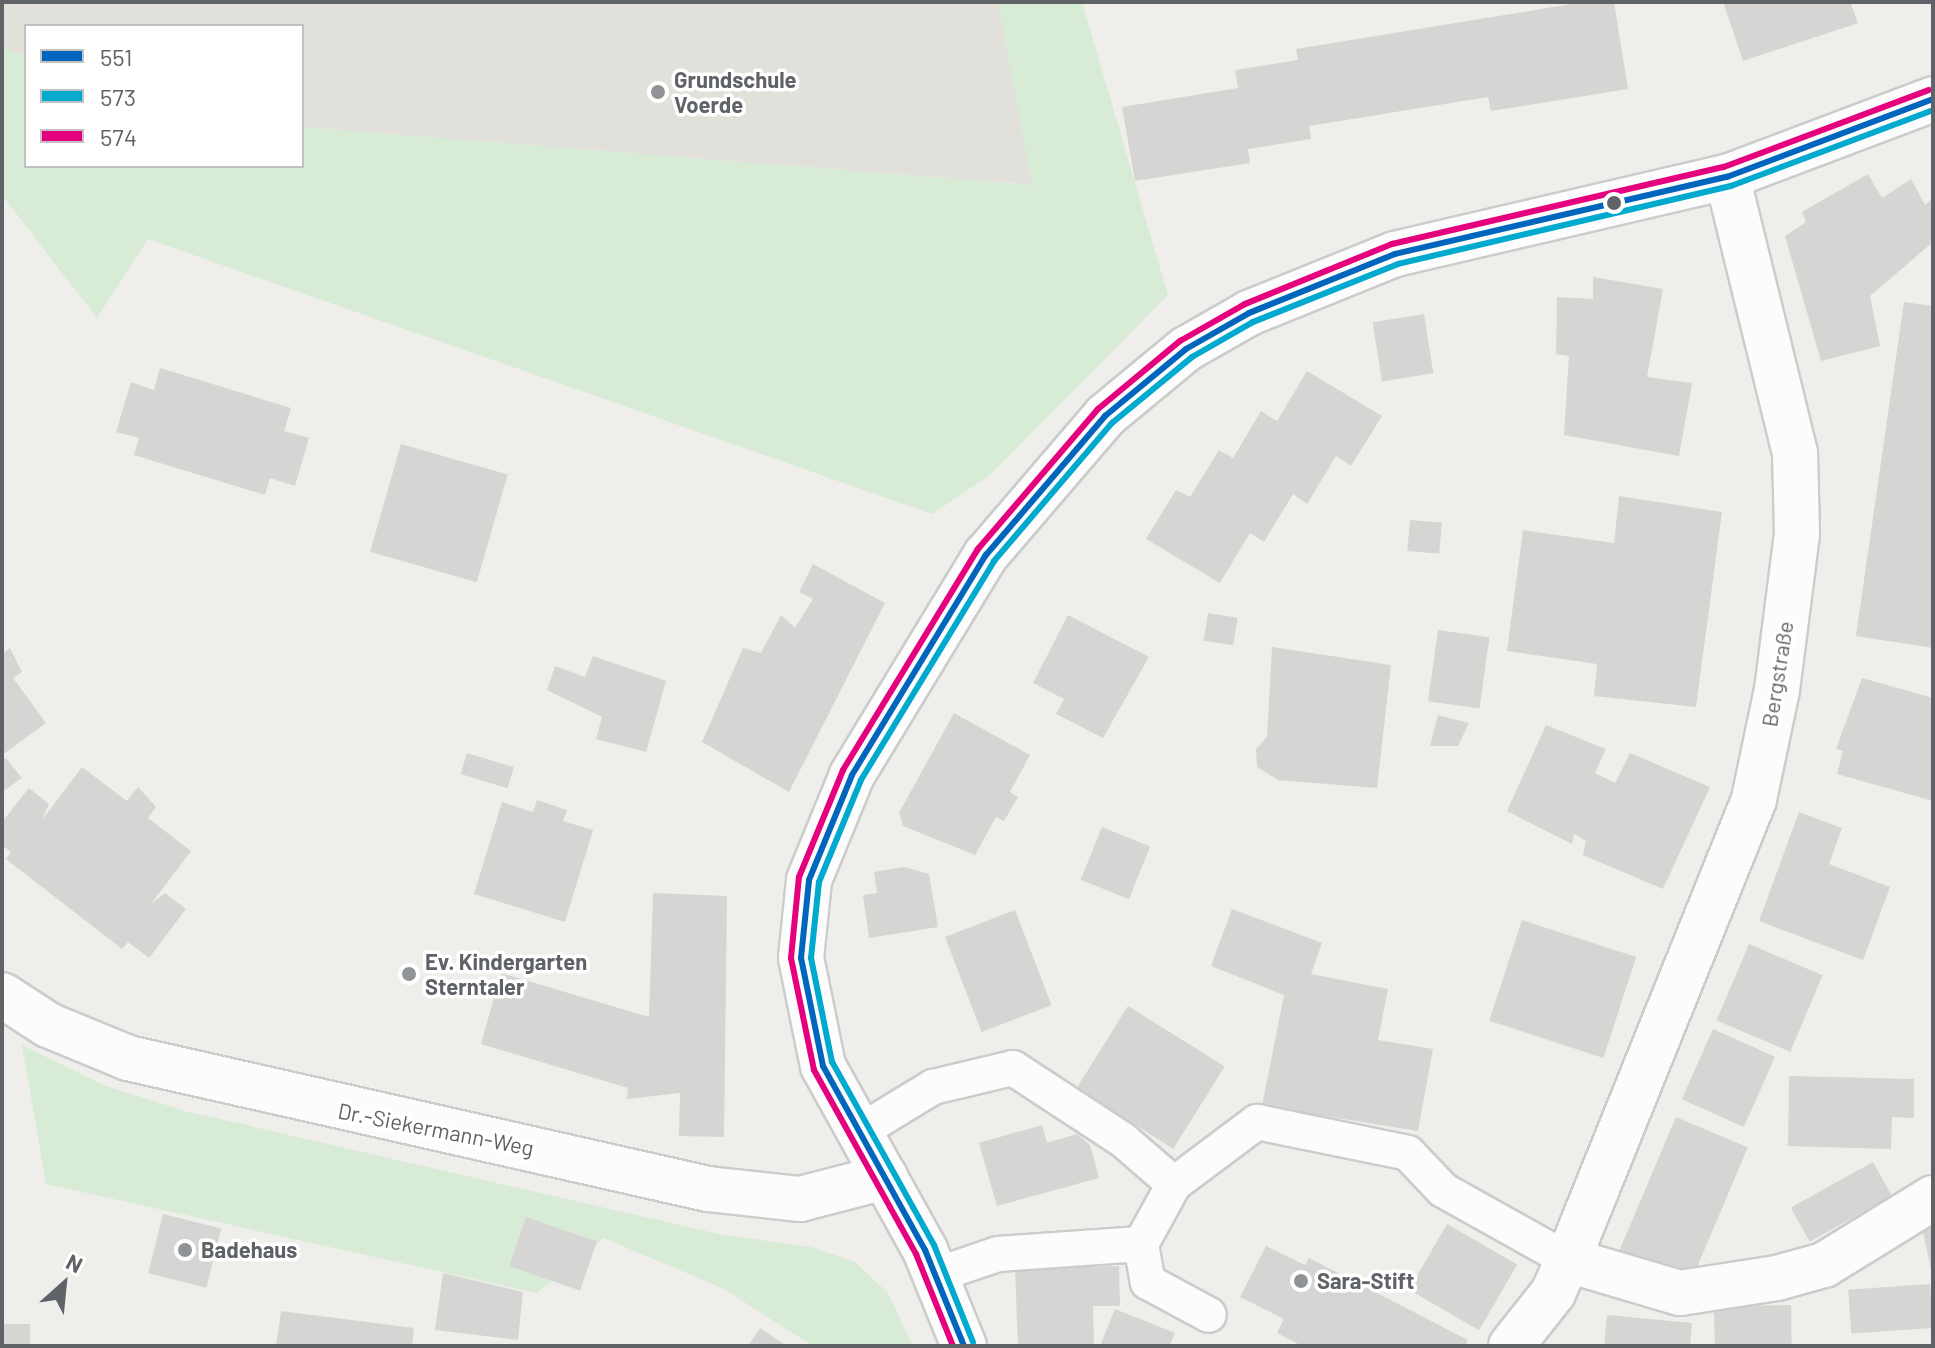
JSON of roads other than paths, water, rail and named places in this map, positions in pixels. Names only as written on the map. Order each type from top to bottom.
[{"type":"street","points":[[964,1346],[936,1275],[823,1066],[804,997],[809,880],[852,775],[924,647],[986,555],[1105,416],[1186,349],[1323,278],[1441,242],[1727,177],[1933,99]]},
{"type":"street","name":"Bergstraße","points":[[1511,1346],[1553,1293],[1568,1260],[1754,799],[1777,690],[1797,534],[1795,453],[1727,177]]},
{"type":"street","name":"Dr.-Siekermann-Weg","points":[[2,995],[48,1025],[128,1058],[708,1189],[800,1199],[885,1177]]},
{"type":"street","points":[[1568,1260],[1680,1293],[1777,1278],[1824,1265],[1933,1198]]},
{"type":"lane","points":[[859,1132],[933,1087],[1013,1068],[1123,1140],[1174,1184]]},
{"type":"lane","points":[[1209,1315],[1148,1282],[1141,1244],[1174,1184],[1257,1122],[1408,1153],[1443,1190],[1568,1260]]},
{"type":"lane","points":[[936,1275],[998,1254],[1141,1244]]},
{"type":"place","name":"Grundschule Voerde","points":[[658,92]]},
{"type":"place","name":"Ev. Kindergarten Sterntaler","points":[[409,974]]},
{"type":"place","name":"Badehaus","points":[[185,1250]]},
{"type":"place","name":"Sara-Stift","points":[[1301,1281]]}]
